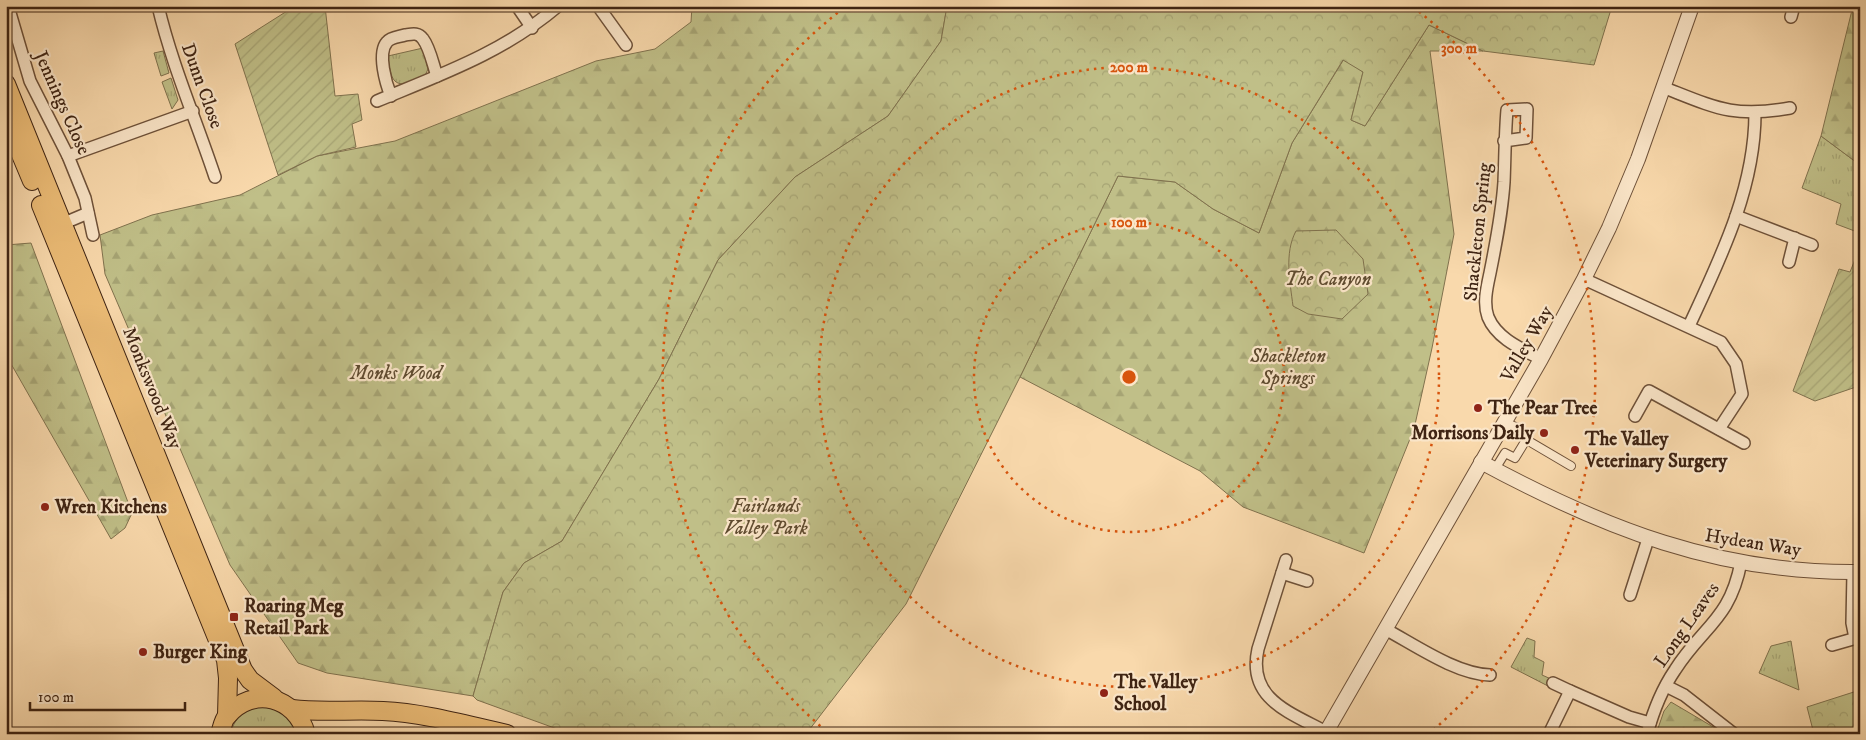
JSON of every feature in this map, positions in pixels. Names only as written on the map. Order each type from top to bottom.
[{"type":"main road","name":"Monkswood Way","points":[[6,84],[243,670],[250,680],[292,709]]},
{"type":"main road","name":"Monkswood Way","points":[[6,119],[226,660],[228,678],[227,716],[220,734]]},
{"type":"main road","points":[[227,716],[246,703],[274,698]]},
{"type":"main road","points":[[292,709],[302,721],[306,734]]},
{"type":"main road","points":[[292,709],[315,712],[382,710],[426,716],[507,734]]},
{"type":"street","name":"Jennings Close","points":[[8,6],[27,72],[68,156],[85,198],[93,235]]},
{"type":"street","name":"Dunn Close","points":[[158,6],[177,74],[193,111],[216,178]]},
{"type":"street","points":[[517,6],[532,28]]},
{"type":"street","points":[[377,102],[506,45],[532,28],[558,6]]},
{"type":"street","points":[[598,6],[626,45]]},
{"type":"street","name":"Valley Way","points":[[1326,733],[1541,359],[1584,279],[1623,194],[1665,88],[1692,6]]},
{"type":"street","points":[[390,96],[385,80],[383,54],[387,42],[391,39],[414,34],[419,35],[425,42],[437,76]]},
{"type":"street","points":[[1665,88],[1718,109],[1755,113],[1790,108]]},
{"type":"street","points":[[68,156],[193,111]]},
{"type":"street","points":[[1689,326],[1736,216],[1752,160],[1755,113]]},
{"type":"street","name":"Shackleton Spring","points":[[1504,141],[1504,182],[1498,233],[1486,291],[1486,309],[1492,325],[1502,336],[1541,359]]},
{"type":"street","points":[[62,224],[88,213]]},
{"type":"street","points":[[1736,216],[1812,245]]},
{"type":"street","points":[[1789,262],[1795,238]]},
{"type":"street","points":[[1584,279],[1720,342],[1736,364],[1742,394],[1719,429]]},
{"type":"street","points":[[1635,416],[1649,392],[1744,443]]},
{"type":"street","points":[[1504,422],[1518,428],[1514,434],[1571,466]]},
{"type":"street","points":[[1495,469],[1505,453],[1515,458],[1526,440]]},
{"type":"street","name":"Hydean Way","points":[[1482,462],[1544,496],[1590,517],[1648,539],[1741,562],[1809,571],[1856,572],[1852,623],[1857,638],[1832,645]]},
{"type":"street","points":[[1630,595],[1648,539]]},
{"type":"street","points":[[1286,560],[1258,649],[1256,676],[1269,698],[1326,733]]},
{"type":"street","name":"Long Leaves","points":[[1648,729],[1666,686],[1680,662],[1726,606],[1736,586],[1741,562]]},
{"type":"street","points":[[1282,573],[1308,581]]},
{"type":"street","points":[[1385,630],[1459,668],[1477,675],[1490,675]]},
{"type":"street","points":[[1553,682],[1629,717],[1648,729]]},
{"type":"street","points":[[1666,686],[1684,695],[1734,734]]},
{"type":"street","points":[[1549,734],[1570,691]]},
{"type":"green space","points":[[295,6],[325,6],[335,96],[358,94],[362,120],[352,124],[356,147],[317,156],[278,175],[235,44]]},
{"type":"green space","name":"Monks Wood","points":[[692,6],[947,6],[941,41],[888,116],[795,177],[718,260],[659,379],[562,541],[524,563],[503,592],[473,696],[327,673],[298,663],[230,565],[105,274],[100,235],[152,215],[240,195],[317,156],[395,141],[596,61],[655,49],[691,22]]},
{"type":"green space","name":"Fairlands Valley Park","points":[[947,6],[1612,6],[1594,65],[1483,51],[1429,25],[1365,126],[1351,120],[1363,72],[1343,60],[1292,143],[1259,233],[1213,209],[1175,182],[1118,176],[906,604],[806,734],[571,734],[477,700],[473,696],[503,592],[524,563],[562,541],[659,379],[718,260],[795,177],[888,116],[941,41]]},
{"type":"green space","points":[[1853,6],[1860,6],[1860,165],[1821,136]]},
{"type":"green space","name":"Shackleton Springs","points":[[1429,25],[1483,51],[1430,51],[1454,234],[1414,429],[1364,553],[1243,507],[1200,471],[1020,377],[1118,176],[1175,182],[1213,209],[1259,233],[1292,143],[1344,59],[1363,72],[1351,120],[1365,126]]},
{"type":"green space","points":[[423,48],[428,69],[424,78],[401,84],[393,79],[388,56]]},
{"type":"green space","points":[[163,51],[169,73],[161,76],[154,53]]},
{"type":"green space","points":[[171,78],[178,100],[172,109],[162,82]]},
{"type":"green space","points":[[1821,136],[1860,165],[1860,233],[1836,224],[1841,204],[1802,188]]},
{"type":"green space","name":"The Canyon","points":[[1336,230],[1363,259],[1368,294],[1342,319],[1308,314],[1293,306],[1289,278],[1290,249],[1296,231]]},
{"type":"green space","points":[[31,243],[132,513],[125,528],[111,539],[6,355],[6,245]]},
{"type":"green space","points":[[1860,247],[1860,374],[1856,387],[1815,401],[1793,391],[1839,269],[1850,272]]},
{"type":"green space","points":[[1527,638],[1535,641],[1534,657],[1544,662],[1542,675],[1551,679],[1548,686],[1511,667]]},
{"type":"green space","points":[[1791,641],[1799,690],[1759,673],[1771,646]]},
{"type":"green space","points":[[1860,690],[1860,734],[1814,734],[1807,707]]},
{"type":"green space","points":[[1671,702],[1720,731],[1719,734],[1656,734],[1664,711]]},
{"type":"green space","points":[[268,706],[287,714],[299,734],[230,734],[236,721],[244,713],[254,708]]},
{"type":"place","name":"The Pear Tree","points":[[1478,408]]},
{"type":"place","name":"Morrisons Daily","points":[[1544,433]]},
{"type":"place","name":"The Valley Veterinary Surgery","points":[[1575,450]]},
{"type":"place","name":"Wren Kitchens","points":[[45,507]]},
{"type":"place","name":"Roaring Meg Retail Park","points":[[234,617]]},
{"type":"place","name":"Burger King","points":[[143,652]]},
{"type":"place","name":"The Valley School","points":[[1104,693]]}]
